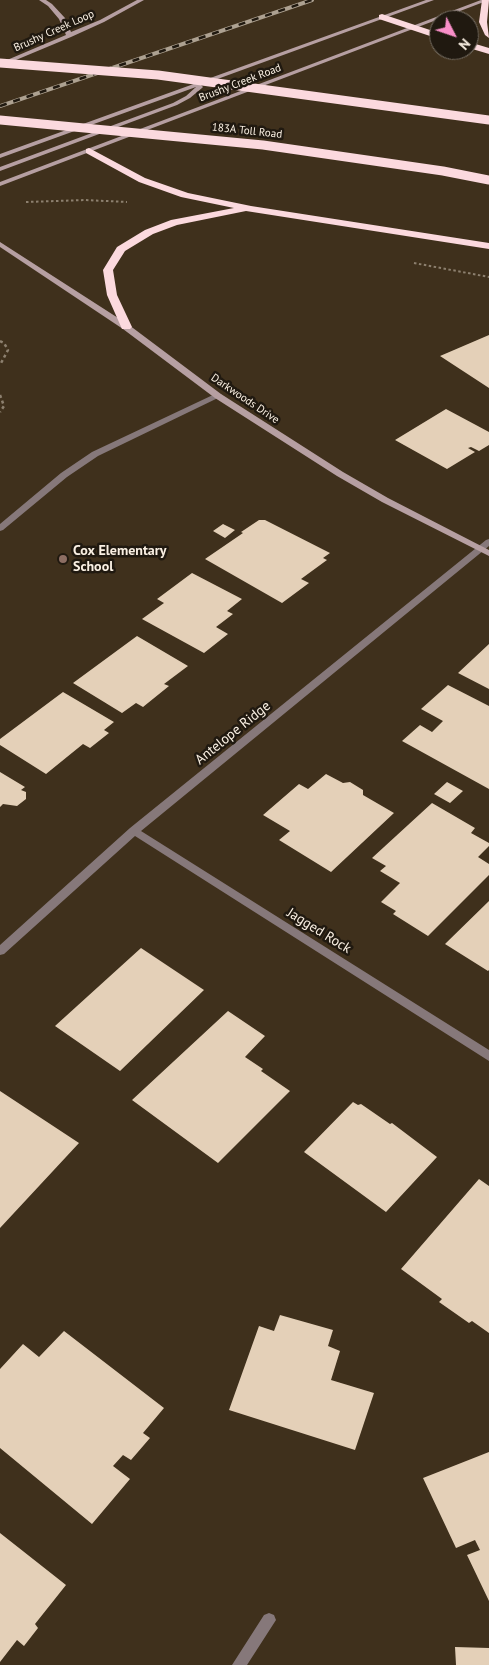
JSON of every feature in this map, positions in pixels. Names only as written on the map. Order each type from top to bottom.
[{"type":"highway","points":[[486,0],[483,22],[489,36]]},
{"type":"highway","points":[[382,17],[429,33]]},
{"type":"highway","points":[[0,64],[158,75],[489,120]]},
{"type":"highway","name":"183A Toll Road","points":[[0,120],[263,144],[489,180]]},
{"type":"highway","points":[[89,151],[142,180],[176,192],[251,208],[489,246]]},
{"type":"highway","points":[[126,327],[112,295],[108,270],[121,248],[149,232],[175,222],[251,208]]},
{"type":"main road","points":[[42,0],[50,5],[62,18],[69,36]]},
{"type":"main road","name":"Brushy Creek Loop","points":[[0,64],[69,36],[141,0]]},
{"type":"main road","name":"Brushy Creek Road","points":[[0,156],[430,0]]},
{"type":"main road","name":"Brushy Creek Road","points":[[0,184],[486,0]]},
{"type":"main road","points":[[0,169],[175,104],[188,97],[204,83]]},
{"type":"main road","points":[[74,142],[89,151]]},
{"type":"main road","name":"Darkwoods Drive","points":[[0,244],[126,327],[218,396],[340,474],[485,551]]},
{"type":"street","points":[[0,528],[64,475],[94,454],[218,396]]},
{"type":"street","name":"Antelope Ridge","points":[[0,951],[134,831],[485,551],[489,542]]},
{"type":"street","name":"Jagged Rock","points":[[134,831],[489,1056]]},
{"type":"street","points":[[239,1665],[269,1620]]},
{"type":"path","points":[[22,202],[85,200],[134,204]]},
{"type":"path","points":[[0,341],[4,343],[8,350],[0,365]]},
{"type":"path","points":[[0,396],[4,406],[0,412]]},
{"type":"building","points":[[489,335],[489,388],[440,356]]},
{"type":"building","points":[[446,409],[489,432],[489,445],[479,451],[471,447],[468,448],[475,452],[447,469],[395,440]]},
{"type":"building","points":[[259,520],[265,520],[330,553],[323,558],[327,560],[301,579],[309,583],[282,603],[205,559]]},
{"type":"building","points":[[223,524],[235,530],[225,538],[213,531]]},
{"type":"building","points":[[192,573],[242,599],[227,611],[233,614],[216,627],[228,634],[204,653],[142,619],[164,603],[157,599]]},
{"type":"building","points":[[137,636],[188,666],[164,684],[169,686],[143,707],[136,703],[122,713],[73,683]]},
{"type":"building","points":[[489,644],[489,689],[458,673]]},
{"type":"building","points":[[448,685],[489,706],[489,789],[402,741],[420,725],[432,732],[443,721],[421,709]]},
{"type":"building","points":[[63,692],[114,722],[104,730],[109,733],[90,748],[83,744],[46,774],[0,745],[0,739]]},
{"type":"building","points":[[0,772],[25,787],[21,790],[26,792],[26,799],[17,806],[3,804],[0,807]]},
{"type":"building","points":[[326,774],[343,783],[350,782],[363,790],[363,795],[394,813],[331,872],[279,840],[290,831],[263,815],[299,784],[308,789]]},
{"type":"building","points":[[447,782],[463,791],[450,803],[434,794]]},
{"type":"building","points":[[432,803],[475,828],[471,833],[489,843],[489,846],[478,857],[489,864],[489,875],[428,936],[393,914],[396,911],[381,902],[400,883],[380,871],[386,866],[372,858]]},
{"type":"building","points":[[489,901],[489,970],[488,971],[445,944]]},
{"type":"building","points":[[141,948],[204,990],[120,1071],[55,1026]]},
{"type":"building","points":[[228,1011],[265,1036],[245,1057],[263,1069],[261,1071],[290,1091],[218,1163],[132,1100]]},
{"type":"building","points":[[0,1091],[79,1143],[0,1228]]},
{"type":"building","points":[[353,1102],[358,1105],[361,1104],[390,1124],[392,1123],[437,1157],[386,1212],[304,1152]]},
{"type":"building","points":[[479,1179],[489,1186],[489,1333],[472,1321],[469,1323],[439,1302],[442,1299],[401,1269]]},
{"type":"building","points":[[280,1315],[333,1330],[328,1346],[340,1351],[331,1380],[374,1393],[355,1450],[229,1410],[259,1326],[274,1331]]},
{"type":"building","points":[[64,1331],[164,1408],[143,1433],[150,1438],[131,1460],[123,1455],[113,1466],[130,1479],[92,1524],[0,1448],[0,1369],[23,1344],[39,1357]]},
{"type":"building","points":[[489,1452],[489,1601],[467,1555],[480,1550],[475,1540],[456,1548],[423,1478]]},
{"type":"building","points":[[0,1533],[66,1585],[35,1624],[38,1628],[24,1646],[17,1640],[0,1662]]},
{"type":"building","points":[[455,1647],[489,1648],[489,1665],[456,1665]]},
{"type":"railway","points":[[0,106],[312,0]]},
{"type":"place","name":"Cox Elementary School","points":[[63,559]]}]
